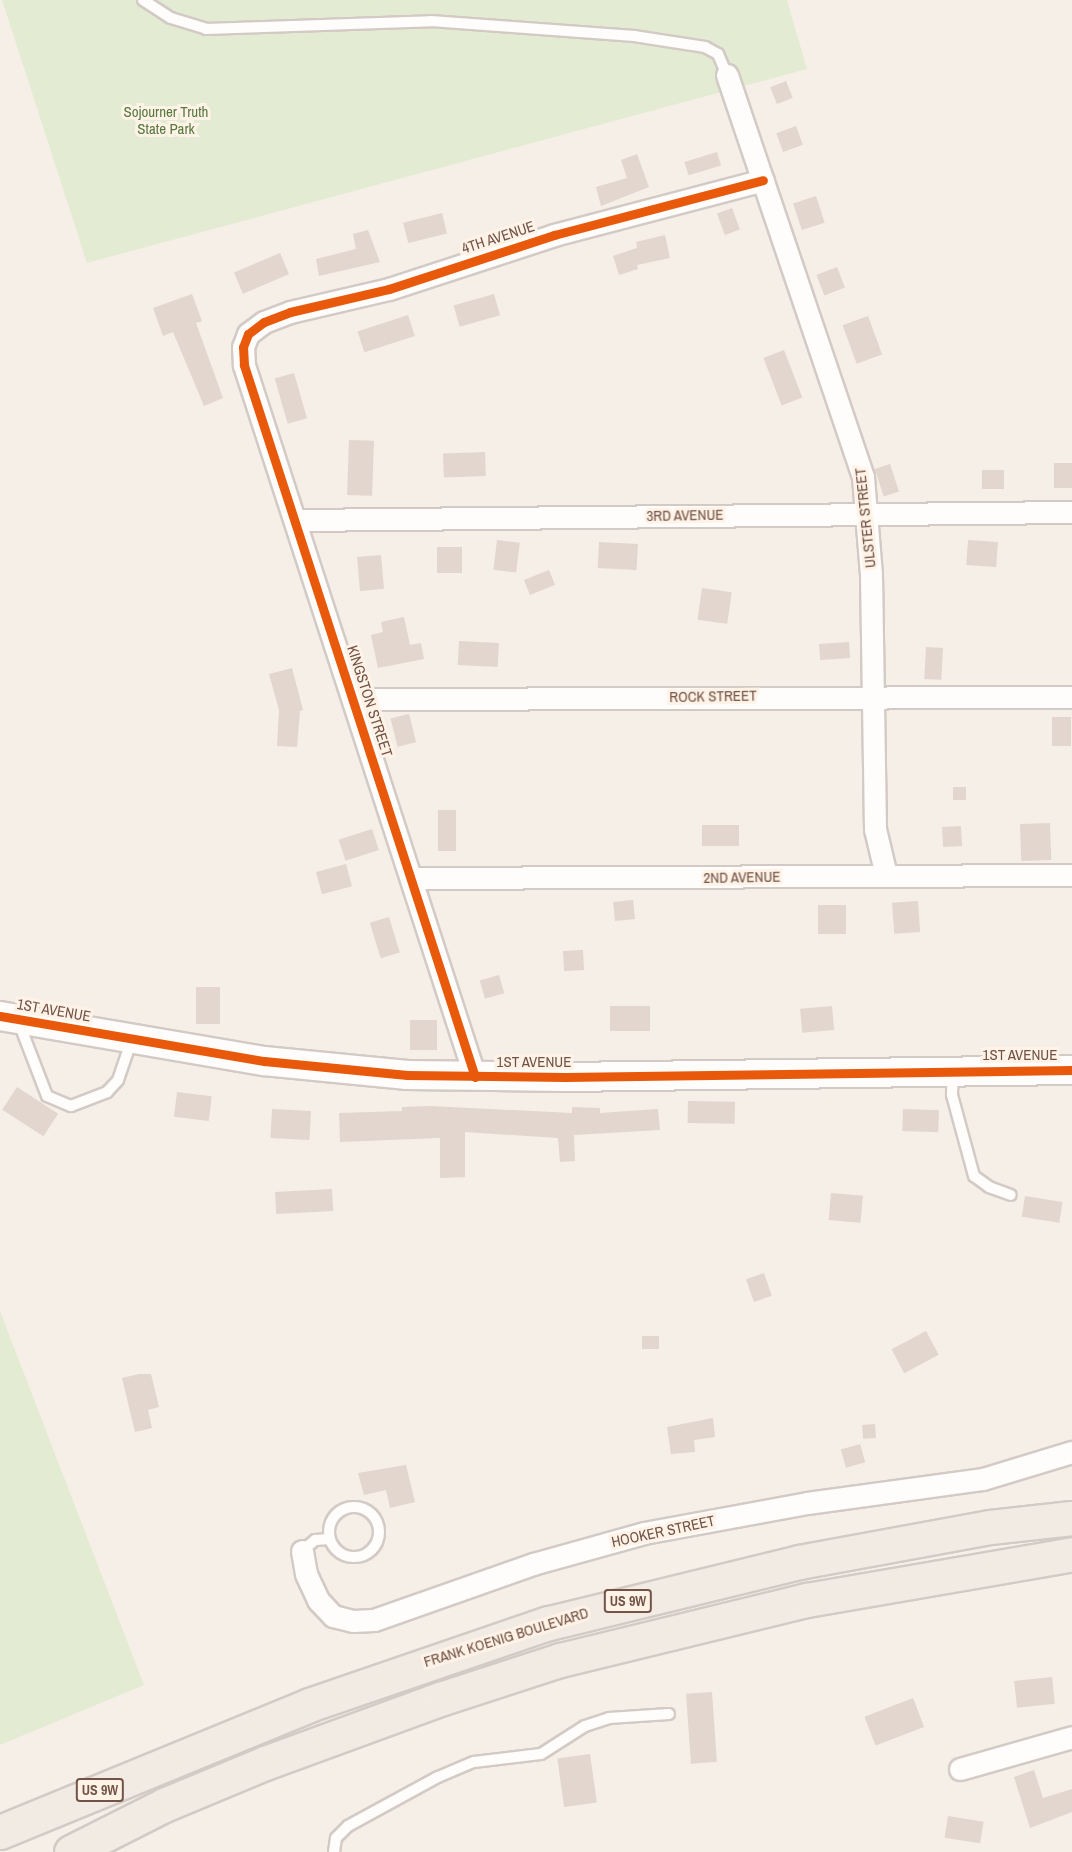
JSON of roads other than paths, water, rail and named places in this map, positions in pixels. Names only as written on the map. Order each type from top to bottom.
[{"type":"main road","name":"FRANK KOENIG BOULEVARD","points":[[0,1832],[309,1705],[549,1623],[799,1562],[990,1527],[1072,1518]]},
{"type":"main road","name":"US 9W","points":[[71,1852],[165,1805],[266,1763],[443,1698],[560,1660],[807,1600],[1072,1554]]},
{"type":"street","name":"ULSTER STREET","points":[[727,75],[856,448],[867,513],[875,829],[886,875]]},
{"type":"street","name":"4TH AVENUE","points":[[248,334],[264,322],[290,312],[389,289],[554,235],[763,180]]},
{"type":"street","name":"KINGSTON STREET","points":[[248,334],[243,347],[244,364],[413,878],[475,1077]]},
{"type":"street","name":"3RD AVENUE","points":[[297,520],[1072,512]]},
{"type":"street","name":"ROCK STREET","points":[[353,699],[1072,696]]},
{"type":"street","name":"2ND AVENUE","points":[[413,878],[1072,875]]},
{"type":"street","name":"1ST AVENUE","points":[[9,1017],[264,1061],[407,1075],[475,1077],[1072,1070]]},
{"type":"street","name":"HOOKER STREET","points":[[302,1551],[306,1574],[318,1600],[333,1616],[353,1621],[374,1620],[533,1564],[644,1533],[807,1503],[983,1479],[1072,1452]]},
{"type":"street","points":[[960,1769],[1072,1737]]},
{"type":"lane","points":[[143,0],[171,18],[206,29],[431,21],[634,36],[705,47],[718,54],[727,75]]},
{"type":"lane","points":[[9,1017],[47,1096],[70,1106],[107,1092],[118,1080],[132,1038]]},
{"type":"lane","points":[[954,1070],[952,1095],[974,1176],[989,1187],[1011,1195]]},
{"type":"lane","points":[[348,1508],[370,1513],[378,1527],[372,1548],[360,1556],[345,1555],[330,1539],[334,1516],[348,1508]]},
{"type":"lane","points":[[302,1551],[315,1540],[330,1539]]},
{"type":"lane","points":[[334,1852],[336,1838],[348,1826],[438,1777],[474,1762],[541,1754],[585,1726],[609,1718],[669,1714]]},
{"type":"park label","name":"Sojourner Truth State Park","points":[[166,120]]}]
